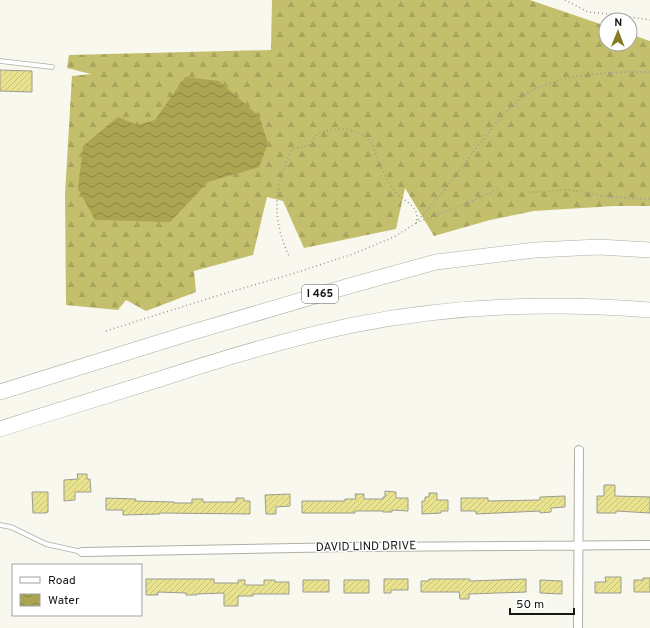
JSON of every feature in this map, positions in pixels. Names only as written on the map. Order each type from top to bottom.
[{"type":"highway","name":"I 465","points":[[0,392],[183,335],[436,262],[535,250],[599,247],[650,250]]},
{"type":"highway","points":[[0,429],[231,356],[272,344],[355,325],[398,318],[486,309],[558,306],[615,307],[650,310]]},
{"type":"street","points":[[578,628],[579,450]]},
{"type":"street","name":"DAVID LIND DRIVE","points":[[82,552],[342,547],[650,544]]},
{"type":"lane","points":[[0,61],[52,67]]},
{"type":"lane","points":[[0,525],[11,527],[46,544],[82,552]]},
{"type":"path","points":[[565,0],[588,12],[650,20]]},
{"type":"path","points":[[106,331],[295,273],[352,254],[394,237],[416,222],[432,206],[498,120],[520,99],[533,90],[572,76],[611,72],[650,72]]},
{"type":"path","points":[[289,256],[284,245],[276,213],[276,203],[282,172],[292,149],[311,144],[314,137],[319,133],[342,129],[360,133],[367,138],[394,190],[416,211],[418,218],[416,222]]},
{"type":"path","points":[[416,222],[482,197],[499,188]]},
{"type":"path","points":[[529,192],[536,193],[548,190],[570,190],[609,197],[650,199]]},
{"type":"green space","points":[[272,0],[530,0],[598,23],[598,52],[638,52],[638,37],[650,41],[650,206],[614,206],[534,211],[490,220],[434,236],[405,188],[396,229],[304,248],[283,201],[267,197],[253,255],[194,271],[196,292],[146,311],[126,300],[118,310],[66,305],[65,194],[72,76],[91,74],[67,68],[69,55],[271,50]]},
{"type":"water","points":[[185,77],[219,81],[259,116],[268,143],[259,167],[208,182],[170,222],[95,220],[78,189],[83,146],[118,117],[137,125],[155,120]]},
{"type":"building","points":[[0,70],[32,71],[32,92],[0,91]]},
{"type":"building","points":[[77,474],[87,474],[87,479],[90,479],[91,492],[75,492],[75,500],[64,501],[64,480],[78,479]]},
{"type":"building","points":[[604,485],[615,485],[615,496],[650,497],[650,513],[616,511],[616,513],[597,513],[597,496],[604,496]]},
{"type":"building","points":[[385,491],[396,492],[396,498],[408,498],[408,511],[392,510],[392,512],[355,511],[355,513],[302,513],[302,501],[345,501],[345,499],[356,499],[355,494],[364,494],[364,499],[383,499],[383,497],[385,497]]},
{"type":"building","points":[[32,492],[48,492],[48,512],[33,513]]},
{"type":"building","points":[[429,493],[437,493],[437,500],[448,500],[448,511],[422,514],[422,501],[425,501],[425,497],[429,497]]},
{"type":"building","points":[[290,494],[290,506],[276,507],[276,514],[266,514],[265,495]]},
{"type":"building","points":[[565,496],[565,507],[551,508],[551,512],[540,513],[540,511],[476,514],[476,511],[461,511],[461,498],[488,498],[488,501],[540,500],[540,497]]},
{"type":"building","points":[[106,498],[136,499],[135,501],[192,503],[192,499],[203,499],[203,502],[236,502],[236,498],[244,498],[244,501],[250,501],[250,514],[160,513],[123,515],[123,510],[106,510]]},
{"type":"building","points":[[605,577],[621,577],[621,593],[595,593],[595,582],[606,582]]},
{"type":"building","points":[[643,578],[650,578],[650,592],[634,592],[634,580],[643,580]]},
{"type":"building","points":[[146,579],[214,579],[214,583],[238,583],[238,580],[245,580],[245,585],[264,585],[264,580],[275,580],[275,582],[289,582],[289,594],[253,594],[253,596],[238,596],[238,606],[224,606],[224,593],[186,595],[186,593],[158,592],[158,595],[146,595]]},
{"type":"building","points":[[384,579],[408,579],[408,590],[391,590],[391,593],[384,593]]},
{"type":"building","points":[[429,579],[470,579],[470,581],[526,579],[526,592],[469,594],[469,599],[460,599],[459,592],[421,592],[421,581],[429,581]]},
{"type":"building","points":[[303,580],[329,580],[329,592],[303,592]]},
{"type":"building","points":[[344,580],[369,580],[369,593],[344,593]]},
{"type":"building","points":[[540,580],[562,581],[562,594],[540,593]]}]
